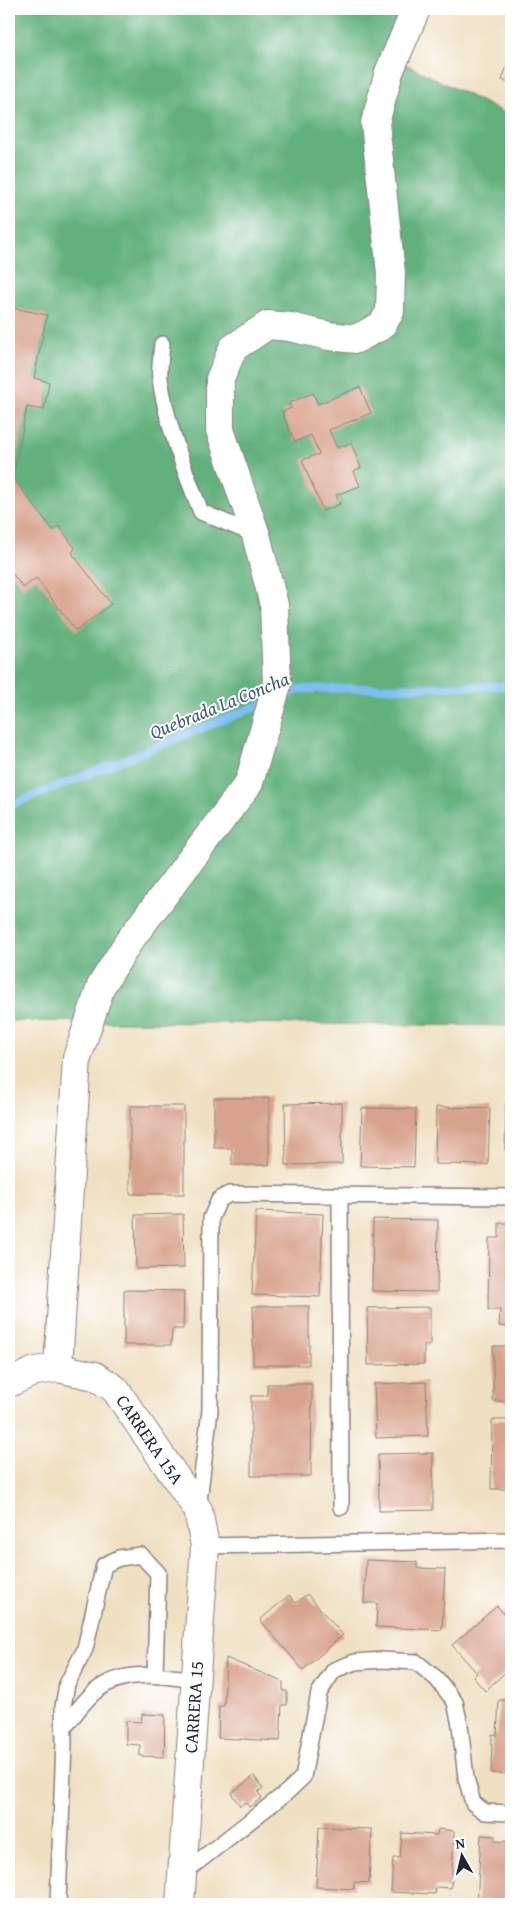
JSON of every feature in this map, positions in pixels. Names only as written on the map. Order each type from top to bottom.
[{"type":"street","points":[[58,1368],[77,1058],[101,986],[129,941],[249,783],[277,686],[274,606],[256,535],[220,430],[220,379],[233,348],[268,325],[356,339],[381,326],[390,312],[391,273],[374,122],[389,72],[416,9]]},
{"type":"street","name":"CARRERA 15A","points":[[9,1384],[35,1371],[58,1368],[95,1376],[115,1389],[198,1510]]},
{"type":"street","name":"CARRERA 15","points":[[180,1904],[206,1546],[198,1510]]},
{"type":"lane","points":[[162,344],[160,377],[169,416],[180,458],[201,512],[256,535]]},
{"type":"lane","points":[[198,1510],[210,1410],[211,1218],[219,1200],[229,1194],[511,1197]]},
{"type":"lane","points":[[340,1195],[341,1507]]},
{"type":"lane","points":[[206,1546],[511,1540]]},
{"type":"lane","points":[[58,1904],[64,1728],[63,1707],[67,1684],[85,1649],[104,1565],[119,1558],[141,1555],[158,1573],[155,1676]]},
{"type":"lane","points":[[181,1875],[287,1792],[303,1777],[319,1693],[334,1670],[355,1662],[382,1660],[416,1662],[437,1679],[455,1702],[460,1725],[466,1778],[473,1803],[485,1812],[511,1813]]},
{"type":"lane","points":[[64,1728],[98,1689],[130,1676],[155,1676],[196,1680]]},
{"type":"green space","points":[[9,9],[398,9],[387,55],[511,116],[511,1026],[9,1021]]},
{"type":"green space","points":[[9,1720],[12,1720],[10,1873],[9,1873]]},
{"type":"building","points":[[511,55],[511,84],[502,80]]},
{"type":"building","points":[[9,307],[47,315],[34,378],[49,382],[44,410],[27,407],[14,472],[9,470]]},
{"type":"building","points":[[360,387],[371,413],[329,430],[337,448],[351,443],[361,468],[354,471],[360,486],[336,495],[340,504],[323,511],[302,460],[319,454],[311,435],[295,442],[282,412],[291,408],[289,403],[313,393],[318,404]]},
{"type":"building","points":[[13,478],[53,530],[59,526],[75,548],[72,553],[111,604],[76,631],[36,578],[23,588],[9,569],[9,565],[12,563],[9,558],[9,480]]},
{"type":"building","points":[[214,1098],[269,1098],[269,1165],[232,1165],[232,1148],[214,1148]]},
{"type":"building","points":[[342,1103],[342,1164],[286,1165],[285,1104]]},
{"type":"building","points":[[130,1106],[184,1106],[184,1194],[130,1194]]},
{"type":"building","points":[[506,1106],[511,1106],[511,1150],[505,1150]]},
{"type":"building","points":[[436,1107],[490,1108],[488,1165],[435,1164]]},
{"type":"building","points":[[362,1108],[416,1109],[414,1167],[360,1166]]},
{"type":"building","points":[[256,1211],[323,1214],[320,1297],[252,1295]]},
{"type":"building","points":[[183,1214],[184,1268],[136,1269],[135,1215]]},
{"type":"building","points":[[373,1219],[438,1220],[437,1292],[372,1291]]},
{"type":"building","points":[[499,1223],[511,1223],[511,1327],[499,1326],[500,1310],[488,1310],[489,1238],[499,1238]]},
{"type":"building","points":[[124,1290],[184,1291],[183,1329],[172,1329],[171,1345],[124,1345]]},
{"type":"building","points":[[253,1306],[309,1306],[309,1365],[253,1365]]},
{"type":"building","points":[[430,1307],[430,1345],[424,1345],[424,1364],[368,1365],[367,1308]]},
{"type":"building","points":[[493,1346],[511,1346],[511,1401],[493,1401]]},
{"type":"building","points":[[426,1382],[428,1436],[376,1438],[374,1384]]},
{"type":"building","points":[[267,1384],[312,1384],[311,1476],[251,1476],[251,1396],[267,1396]]},
{"type":"building","points":[[492,1420],[511,1420],[511,1489],[491,1489]]},
{"type":"building","points":[[433,1453],[433,1510],[379,1511],[378,1454]]},
{"type":"building","points":[[366,1560],[417,1562],[417,1568],[445,1569],[442,1630],[376,1627],[377,1603],[364,1603]]},
{"type":"building","points":[[307,1594],[343,1635],[303,1670],[260,1620],[289,1595],[296,1603]]},
{"type":"building","points":[[497,1606],[511,1622],[511,1667],[485,1691],[473,1677],[477,1673],[452,1645]]},
{"type":"building","points":[[226,1658],[283,1682],[283,1691],[287,1691],[287,1705],[282,1705],[280,1741],[218,1738],[219,1706],[224,1706]]},
{"type":"building","points":[[499,1700],[511,1700],[511,1774],[491,1773],[492,1734],[497,1735]]},
{"type":"building","points":[[142,1714],[165,1715],[164,1757],[140,1756],[140,1745],[126,1744],[126,1721],[141,1722]]},
{"type":"building","points":[[254,1776],[263,1788],[258,1792],[262,1798],[249,1807],[245,1802],[240,1806],[231,1793]]},
{"type":"building","points":[[319,1827],[372,1829],[369,1883],[354,1882],[354,1889],[316,1887]]},
{"type":"building","points":[[438,1829],[454,1831],[451,1888],[436,1887],[435,1894],[391,1892],[393,1858],[400,1858],[402,1833],[437,1835]]},
{"type":"building","points":[[481,1835],[495,1836],[495,1841],[511,1842],[511,1904],[477,1904]]},
{"type":"waterway","name":"Quebrada La Concha","points":[[280,697],[300,689],[511,686]]},
{"type":"waterway","name":"Quebrada La Concha","points":[[9,806],[265,703]]}]
